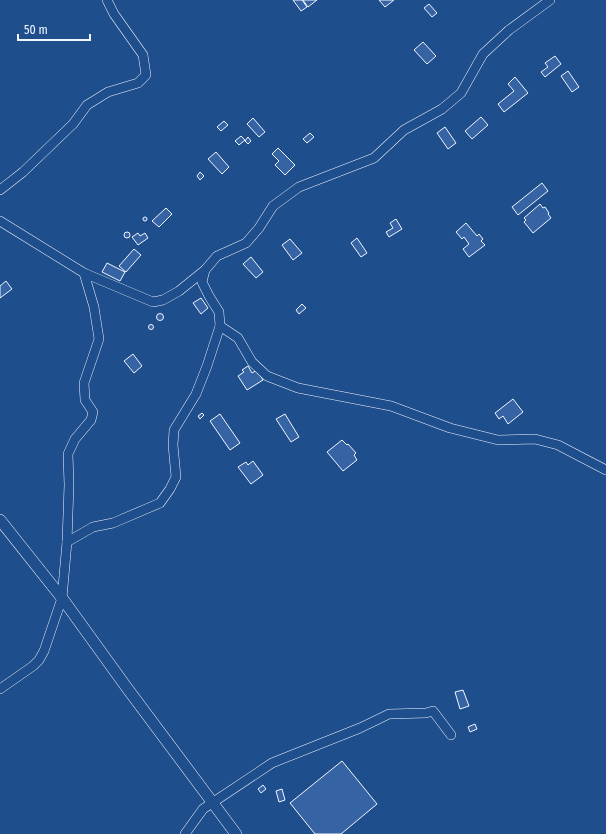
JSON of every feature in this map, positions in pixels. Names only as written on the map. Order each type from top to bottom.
[{"type":"street","points":[[0,190],[24,172],[73,124],[87,105],[108,92],[138,83],[146,75],[143,55],[114,14],[107,0]]},
{"type":"street","points":[[0,221],[84,273],[153,302],[163,300],[179,291],[205,270],[217,256],[246,243],[259,228],[273,206],[299,187],[374,158],[404,130],[442,110],[461,92],[483,54],[509,30],[550,0]]},
{"type":"street","points":[[66,542],[93,527],[113,523],[160,503],[170,489],[176,477],[173,445],[174,430],[196,394],[220,326],[218,312],[202,282],[205,270]]},
{"type":"street","points":[[0,689],[33,666],[39,660],[44,651],[62,598],[69,486],[68,454],[75,438],[91,420],[93,412],[85,400],[84,384],[99,340],[94,307],[84,273]]},
{"type":"street","points":[[220,326],[238,338],[252,362],[267,376],[298,388],[391,406],[450,428],[498,440],[535,439],[558,445],[606,470]]},
{"type":"street","points":[[0,520],[62,598],[236,834]]},
{"type":"street","points":[[185,834],[203,809],[272,763],[360,728],[389,714],[426,713],[433,711],[451,735]]},
{"type":"building","points":[[293,0],[302,0],[307,7],[301,11]]},
{"type":"building","points":[[303,0],[317,0],[308,7]]},
{"type":"building","points":[[379,0],[394,0],[385,7]]},
{"type":"building","points":[[429,4],[437,13],[432,17],[424,8]]},
{"type":"building","points":[[423,42],[436,56],[427,64],[414,50]]},
{"type":"building","points":[[555,56],[561,64],[545,77],[541,72],[548,67],[545,63]]},
{"type":"building","points":[[568,71],[579,87],[572,92],[561,76]]},
{"type":"building","points":[[515,77],[528,93],[504,112],[498,104],[514,91],[508,84]]},
{"type":"building","points":[[481,117],[488,125],[472,139],[465,131]]},
{"type":"building","points":[[253,118],[265,132],[259,137],[247,124]]},
{"type":"building","points":[[224,121],[228,125],[221,131],[217,127]]},
{"type":"building","points":[[445,127],[456,143],[448,149],[437,133]]},
{"type":"building","points":[[310,133],[314,137],[307,143],[303,139]]},
{"type":"building","points":[[241,136],[245,140],[239,145],[235,141]]},
{"type":"building","points":[[248,137],[251,141],[248,144],[245,141]]},
{"type":"building","points":[[278,148],[295,165],[285,175],[275,165],[279,161],[272,154]]},
{"type":"building","points":[[216,152],[229,167],[222,174],[208,159]]},
{"type":"building","points":[[200,172],[204,176],[200,180],[197,176]]},
{"type":"building","points":[[542,183],[548,191],[518,215],[512,207]]},
{"type":"building","points":[[540,204],[543,208],[545,207],[551,218],[533,233],[524,222],[526,220],[524,218]]},
{"type":"building","points":[[166,208],[172,214],[159,227],[152,221]]},
{"type":"building","points":[[143,217],[147,217],[147,221],[143,221]]},
{"type":"building","points":[[396,219],[402,229],[389,237],[386,232],[393,228],[390,223]]},
{"type":"building","points":[[466,223],[477,236],[479,234],[483,239],[481,241],[485,245],[469,257],[463,249],[469,244],[464,237],[462,239],[456,232]]},
{"type":"building","points":[[127,232],[130,235],[127,238],[124,235]]},
{"type":"building","points":[[138,233],[140,236],[145,233],[148,238],[138,245],[132,237]]},
{"type":"building","points":[[357,238],[367,253],[361,257],[351,243]]},
{"type":"building","points":[[290,239],[302,253],[293,260],[282,245]]},
{"type":"building","points":[[134,249],[141,255],[126,272],[119,266]]},
{"type":"building","points":[[251,257],[263,272],[256,278],[243,264]]},
{"type":"building","points":[[107,263],[125,272],[120,281],[102,272]]},
{"type":"building","points":[[6,281],[12,289],[0,298],[0,286]]},
{"type":"building","points":[[201,298],[208,308],[201,314],[193,303]]},
{"type":"building","points":[[302,304],[306,308],[299,314],[296,310]]},
{"type":"building","points":[[160,313],[163,314],[163,320],[160,321],[157,320],[156,317],[157,314]]},
{"type":"building","points":[[151,324],[154,327],[151,330],[148,327]]},
{"type":"building","points":[[133,354],[142,366],[134,373],[124,361]]},
{"type":"building","points":[[248,366],[252,373],[257,370],[263,380],[247,390],[238,376],[244,372],[242,370]]},
{"type":"building","points":[[513,399],[523,412],[508,424],[503,416],[499,419],[495,413]]},
{"type":"building","points":[[202,413],[204,415],[200,419],[198,416]]},
{"type":"building","points":[[220,414],[240,443],[230,450],[210,421]]},
{"type":"building","points":[[285,414],[299,437],[291,442],[276,419]]},
{"type":"building","points":[[342,440],[356,453],[354,455],[357,460],[343,471],[327,452]]},
{"type":"building","points":[[253,461],[263,475],[251,484],[238,467],[246,462],[248,465]]},
{"type":"building","points":[[463,690],[469,706],[460,709],[455,692]]},
{"type":"building","points":[[475,724],[477,729],[470,732],[468,727]]},
{"type":"building","points":[[342,761],[377,804],[341,834],[315,834],[290,803]]},
{"type":"building","points":[[263,785],[266,789],[261,793],[258,789]]},
{"type":"building","points":[[282,789],[285,800],[279,802],[276,791]]}]
